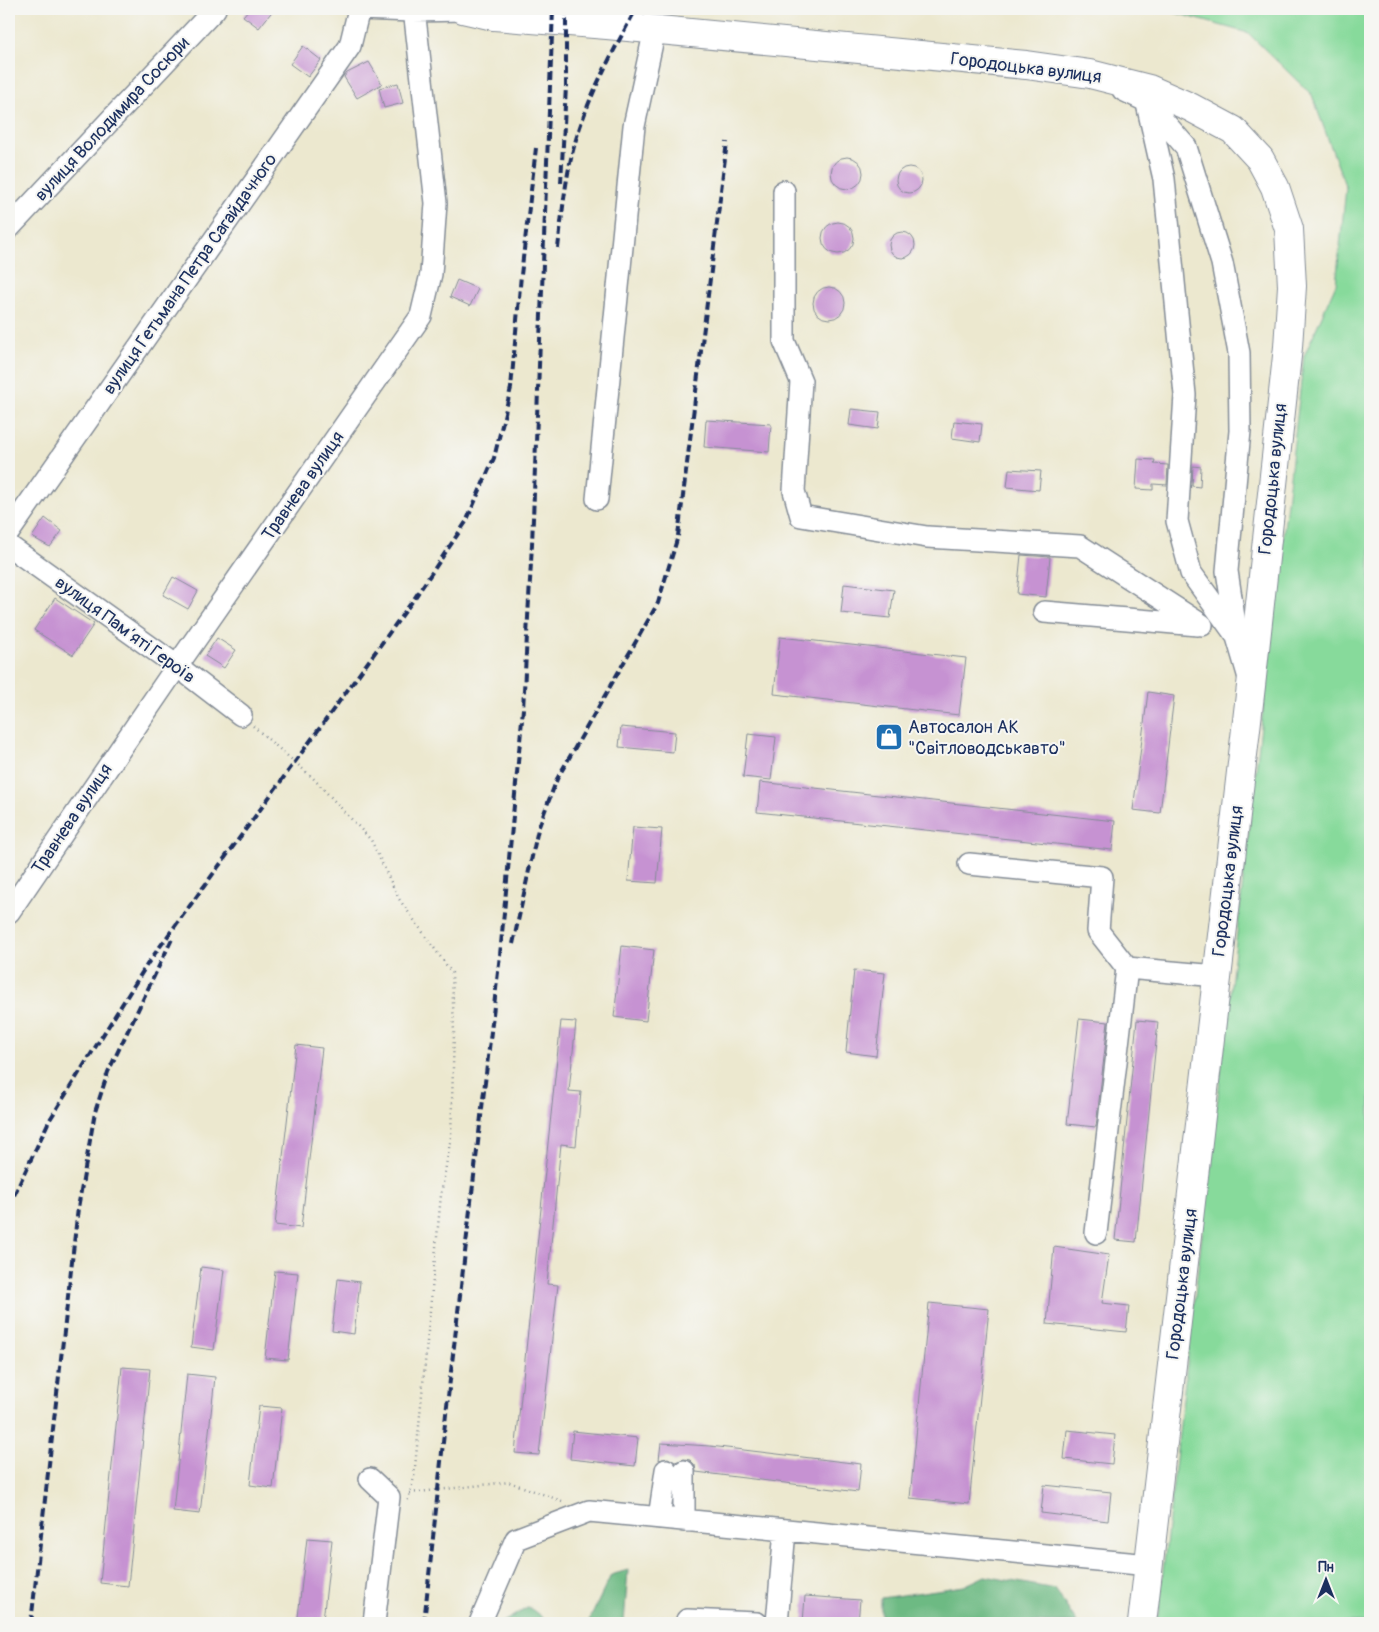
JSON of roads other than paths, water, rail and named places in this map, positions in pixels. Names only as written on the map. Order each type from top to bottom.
[{"type":"main road","name":"Городоцька вулиця","points":[[464,9],[494,16],[606,17],[655,30],[1016,64],[1090,74],[1150,90],[1190,107],[1233,130],[1260,159],[1275,187],[1289,229],[1292,286],[1288,347],[1251,686],[1142,1623]]},
{"type":"street","name":"вулиця Володимира Сосюри","points":[[9,228],[215,9]]},
{"type":"street","points":[[359,9],[464,9]]},
{"type":"street","name":"вулиця Гетьмана Петра Сагайдачного","points":[[9,532],[350,46],[359,9]]},
{"type":"street","name":"Травнева вулиця","points":[[9,912],[177,666],[421,316],[430,274],[436,203],[414,10]]},
{"type":"street","points":[[597,499],[634,126],[655,30]]},
{"type":"street","points":[[1090,74],[1146,102],[1186,147],[1222,263],[1238,353],[1240,430],[1227,571],[1237,637],[1251,686]]},
{"type":"street","points":[[1146,102],[1164,179],[1185,395],[1176,521],[1191,573],[1237,637]]},
{"type":"street","points":[[784,191],[784,341],[801,381],[794,491],[802,516],[927,537],[1080,546],[1202,625],[1237,637]]},
{"type":"street","name":"вулиця Памʼяті Героїв","points":[[9,546],[177,666],[240,715]]},
{"type":"street","points":[[1044,612],[1202,625]]},
{"type":"street","points":[[969,864],[1102,878],[1098,931],[1127,968],[1096,1233]]},
{"type":"street","points":[[1127,968],[1217,976]]},
{"type":"street","points":[[659,1518],[675,1470],[684,1521]]},
{"type":"street","points":[[370,1478],[388,1497],[374,1623]]},
{"type":"street","points":[[480,1623],[516,1539],[589,1511],[1149,1566]]},
{"type":"street","points":[[778,1623],[785,1530]]},
{"type":"street","points":[[687,1620],[757,1623]]},
{"type":"railway","points":[[424,1623],[446,1414],[500,955],[523,709],[532,544],[553,9]]},
{"type":"railway","points":[[561,183],[566,86],[566,9]]},
{"type":"railway","points":[[558,248],[568,173],[579,130],[612,53],[636,9]]},
{"type":"railway","points":[[513,944],[538,829],[557,779],[658,603],[678,536],[727,142]]},
{"type":"railway","points":[[9,1206],[49,1121],[148,963],[414,599],[466,522],[494,458],[511,388],[521,275],[536,148]]},
{"type":"railway","points":[[31,1623],[78,1208],[95,1112],[108,1072],[172,939]]},
{"type":"place","name":"Автосалон АК \"Світловодськавто\"","points":[[889,737]]}]
